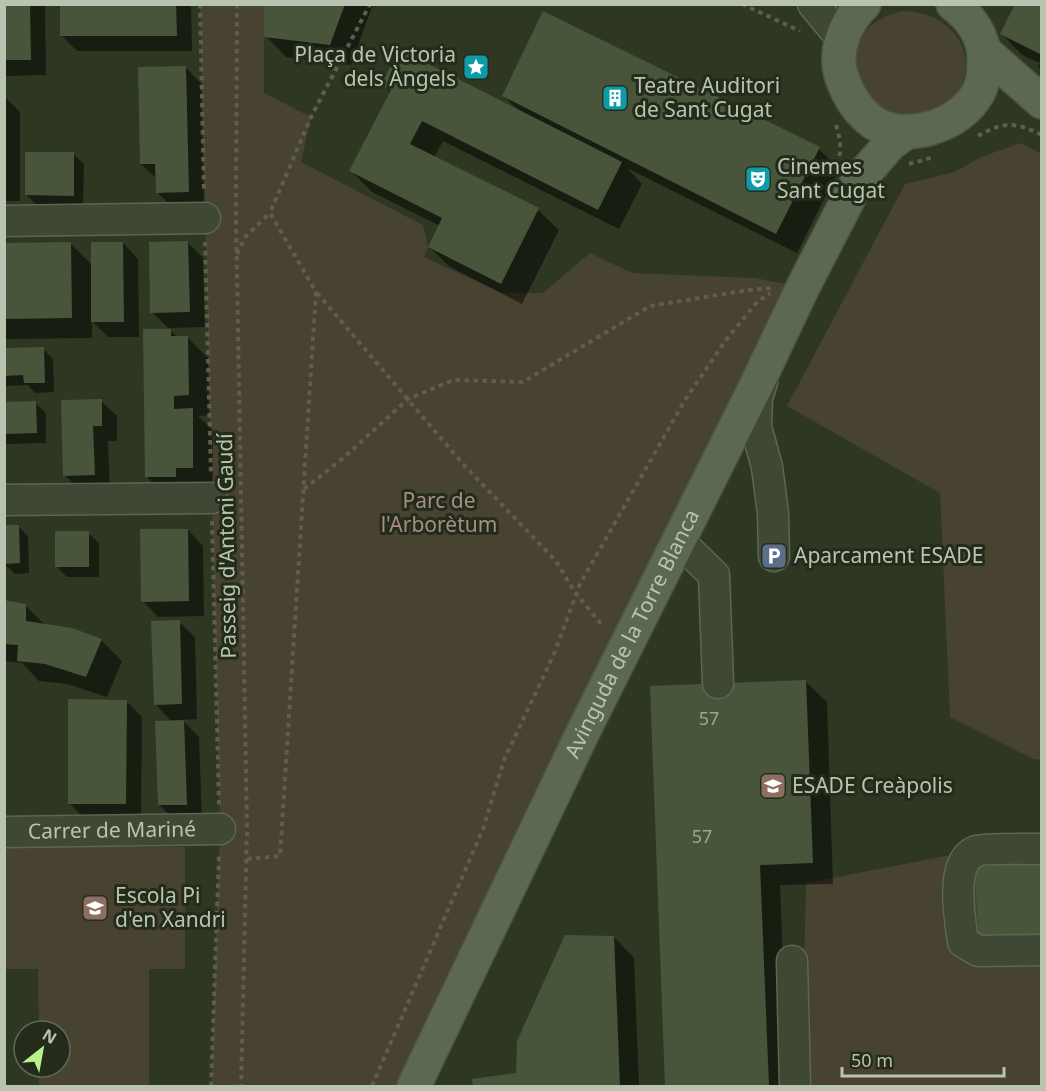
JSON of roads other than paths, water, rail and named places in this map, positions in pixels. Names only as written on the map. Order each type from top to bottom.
[{"type":"main road","points":[[864,4],[848,26],[842,39],[839,51],[840,69],[844,82],[856,106],[872,121],[881,126],[908,131],[946,122],[968,106],[978,93],[984,74],[984,51],[972,23],[953,4]]},
{"type":"main road","points":[[984,51],[1041,103]]},
{"type":"main road","points":[[968,106],[1015,100],[1041,103]]},
{"type":"main road","name":"Avinguda de la Torre Blanca","points":[[856,106],[857,182]]},
{"type":"main road","name":"Avinguda de la Torre Blanca","points":[[414,1086],[583,732],[857,182],[890,144],[908,131]]},
{"type":"street","points":[[813,4],[842,39]]},
{"type":"street","points":[[4,221],[205,218]]},
{"type":"street","points":[[766,365],[757,398],[756,427],[767,467],[772,501],[774,556]]},
{"type":"street","points":[[4,500],[212,498]]},
{"type":"street","points":[[678,542],[714,575],[718,683]]},
{"type":"street","name":"Carrer de Mariné","points":[[4,832],[220,829]]},
{"type":"street","points":[[1041,849],[977,850],[964,861],[957,894],[963,942],[978,951],[1041,950]]},
{"type":"street","points":[[792,961],[795,1086]]},
{"type":"place","name":"Plaça de Victoria dels Àngels","points":[[476,67]]},
{"type":"place","name":"Teatre Auditori de Sant Cugat","points":[[615,98]]},
{"type":"place","name":"Cinemes Sant Cugat","points":[[758,179]]},
{"type":"place","name":"Aparcament ESADE","points":[[774,556]]},
{"type":"place","name":"ESADE Creàpolis","points":[[773,786]]},
{"type":"place","name":"Escola Pi d'en Xandri","points":[[95,908]]},
{"type":"park label","name":"Parc de l'Arborètum","points":[[439,513]]}]
